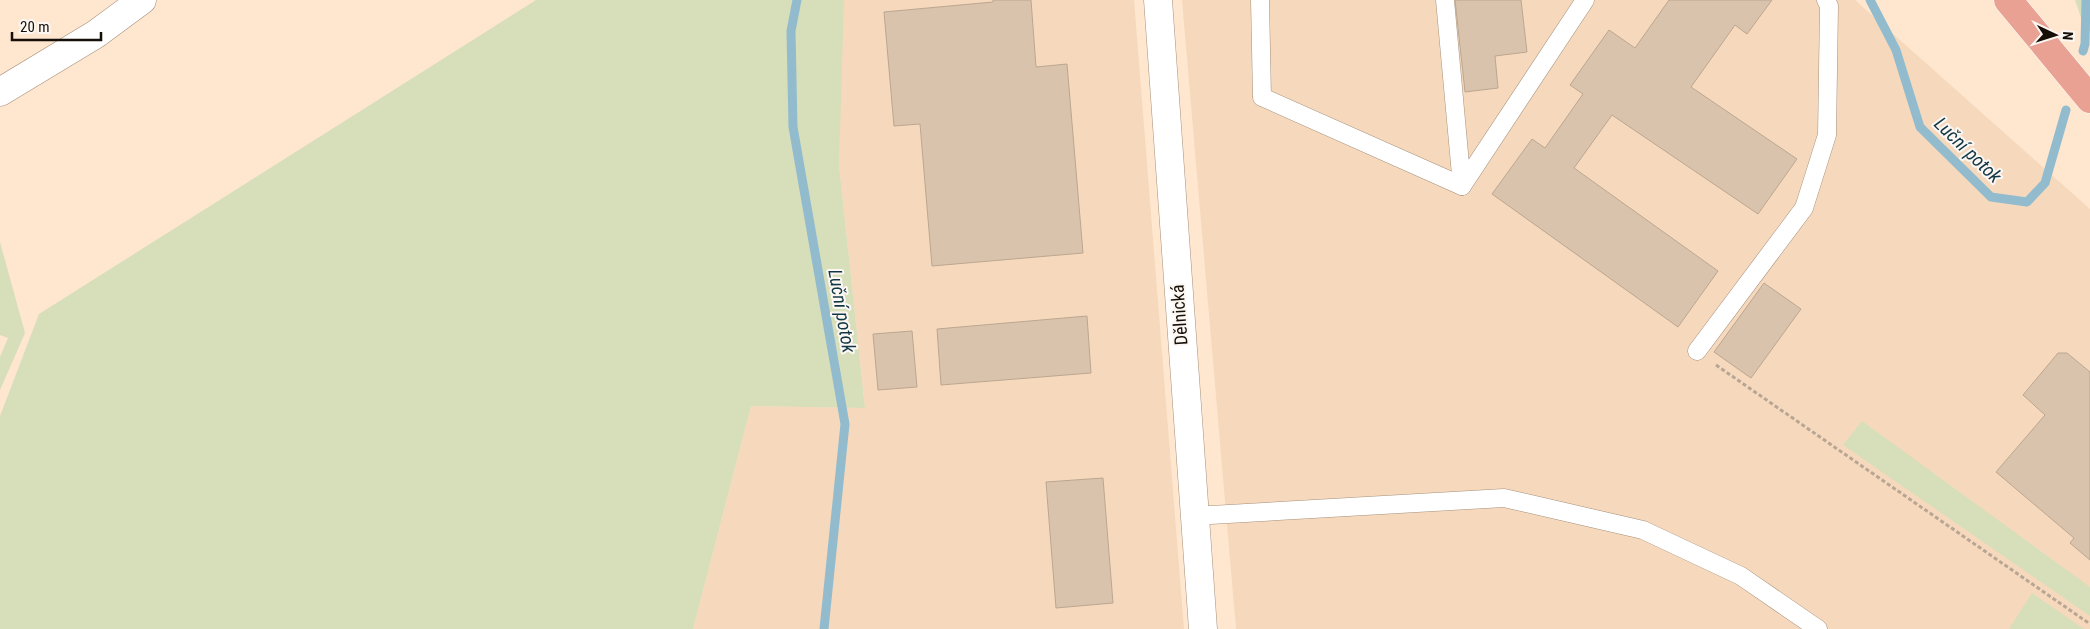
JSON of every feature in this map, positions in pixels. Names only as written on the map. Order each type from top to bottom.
[{"type":"main road","points":[[2015,4],[2090,99]]},
{"type":"street","points":[[0,92],[96,34],[142,0]]},
{"type":"street","name":"Dělnická","points":[[1158,0],[1193,516],[1203,629]]},
{"type":"lane","points":[[1260,0],[1262,97],[1462,186]]},
{"type":"lane","points":[[1445,0],[1462,186]]},
{"type":"lane","points":[[1462,186],[1585,0]]},
{"type":"lane","points":[[1697,351],[1804,208],[1827,136],[1829,6],[1826,0]]},
{"type":"lane","points":[[1193,516],[1504,498],[1643,530],[1741,576],[1818,629]]},
{"type":"path","points":[[1697,351],[2090,624]]},
{"type":"shaded area","points":[[844,0],[1134,0],[1184,629],[693,629],[751,406],[865,408],[839,165],[842,6]]},
{"type":"shaded area","points":[[1182,0],[1855,0],[2090,209],[2090,629],[1236,629]]},
{"type":"green space","points":[[536,0],[844,0],[839,165],[865,408],[751,406],[693,629],[0,629],[0,416],[39,314]]},
{"type":"green space","points":[[2075,0],[2090,0],[2090,32],[2084,26]]},
{"type":"green space","points":[[0,242],[25,333],[0,390],[0,357],[8,338],[0,335]]},
{"type":"green space","points":[[1862,421],[2090,587],[2090,616],[1843,445]]},
{"type":"green space","points":[[2032,593],[2084,629],[2009,629]]},
{"type":"building","points":[[993,0],[1031,0],[1036,67],[1067,64],[1083,253],[932,266],[920,124],[894,126],[884,12],[993,2]]},
{"type":"building","points":[[1455,0],[1521,0],[1527,52],[1495,56],[1498,88],[1465,92]]},
{"type":"building","points":[[1669,0],[1772,0],[1747,34],[1735,25],[1691,87],[1797,159],[1758,214],[1612,115],[1574,168],[1718,271],[1678,327],[1492,194],[1532,139],[1545,148],[1583,94],[1570,85],[1609,30],[1635,48]]},
{"type":"building","points":[[1764,283],[1801,309],[1751,378],[1714,352]]},
{"type":"building","points":[[1087,316],[1091,373],[941,385],[937,329]]},
{"type":"building","points":[[912,331],[917,387],[878,390],[873,334]]},
{"type":"building","points":[[2058,353],[2067,353],[2090,372],[2090,560],[2070,543],[2074,538],[1996,472],[2045,415],[2023,395]]},
{"type":"building","points":[[1103,478],[1113,603],[1056,608],[1046,482]]},
{"type":"waterway","name":"Luční potok","points":[[797,0],[791,31],[793,127],[845,424],[824,629]]},
{"type":"waterway","name":"Luční potok","points":[[1870,0],[1896,50],[1920,127],[1991,197],[2027,202],[2045,183],[2066,110]]},
{"type":"waterway","name":"Luční potok","points":[[2083,51],[2085,44],[2086,0]]}]
